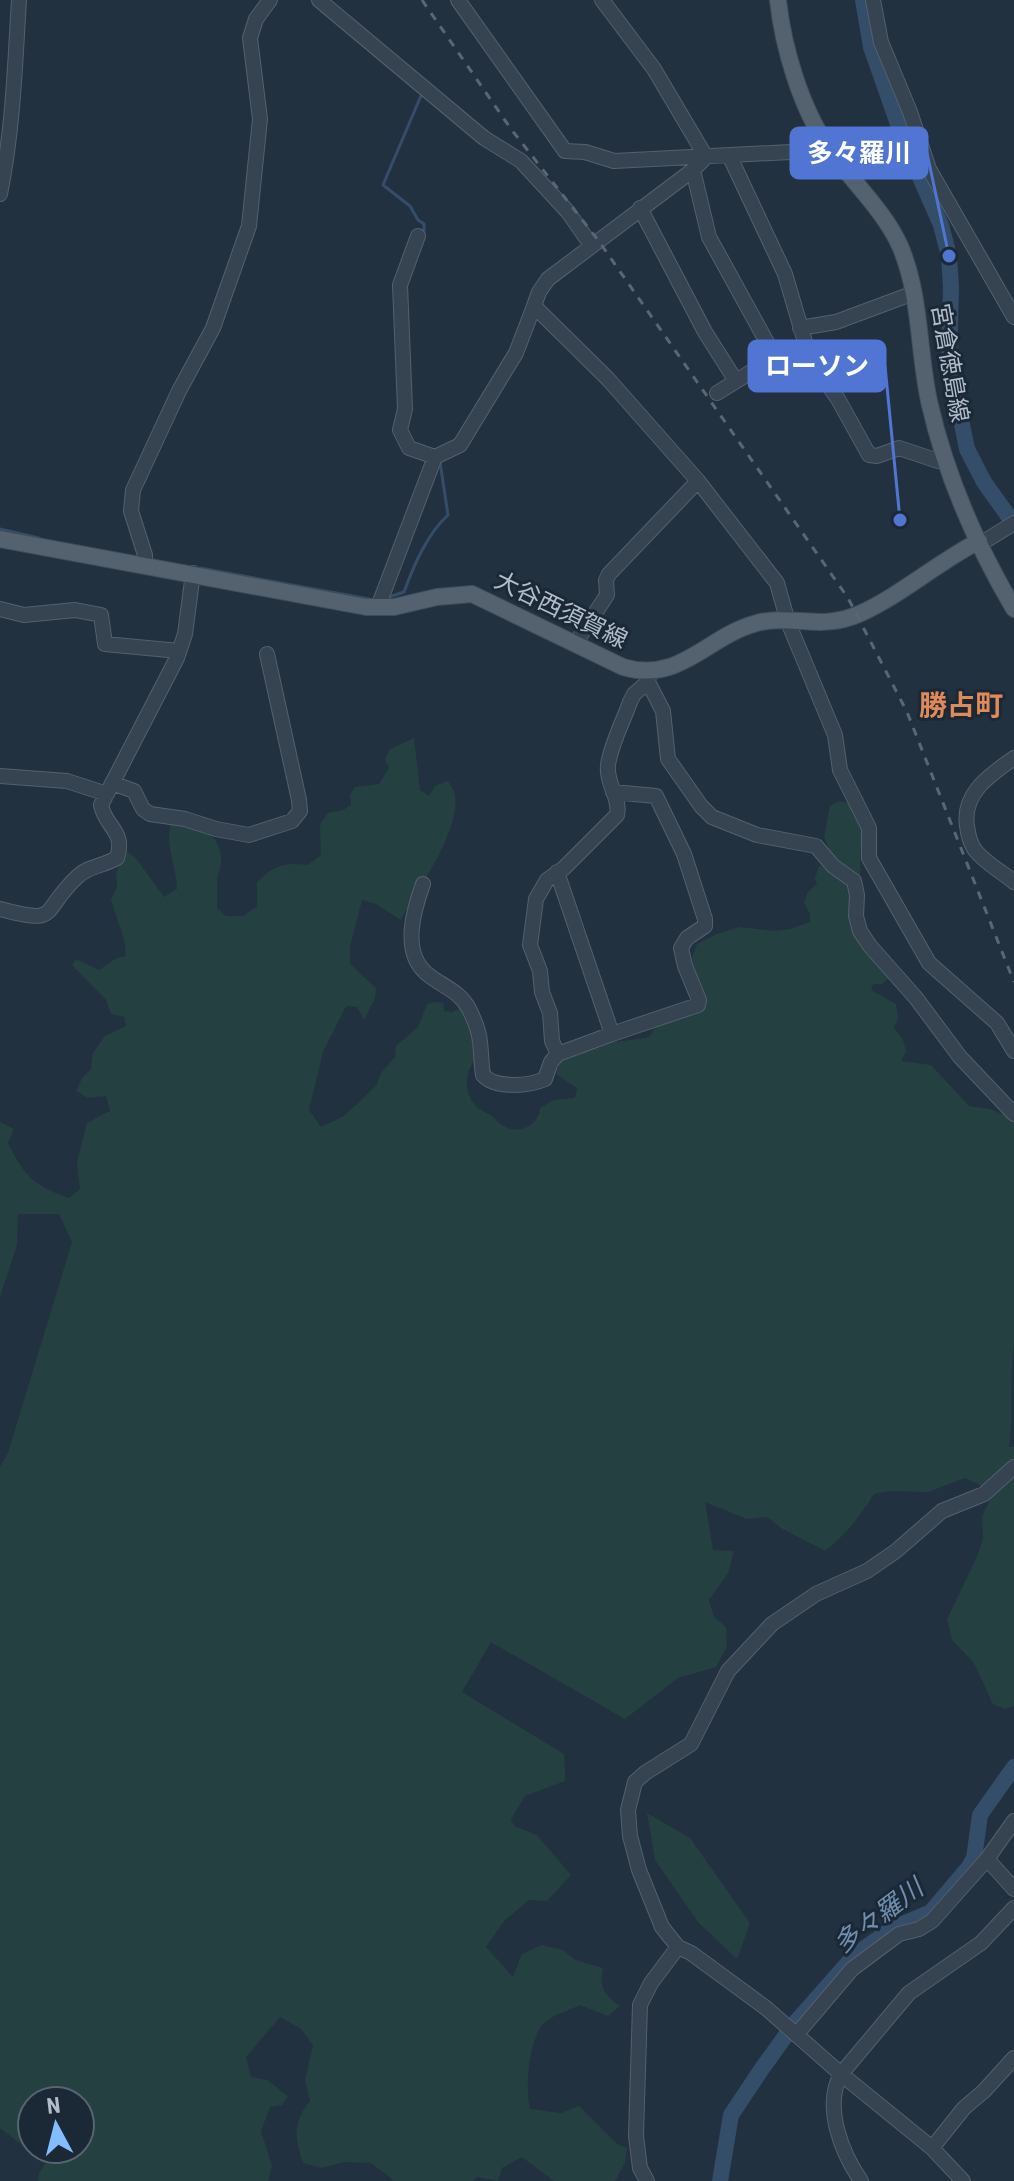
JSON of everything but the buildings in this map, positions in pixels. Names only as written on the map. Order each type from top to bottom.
[{"type":"main road","name":"宮倉徳島線","points":[[778,0],[786,44],[818,132],[899,243],[910,271],[929,399],[946,460],[979,541],[1014,609]]},
{"type":"main road","name":"大谷西須賀線","points":[[0,539],[382,608],[472,594],[649,677],[680,664],[755,623],[826,623],[857,615],[979,541]]},
{"type":"street","points":[[0,194],[14,101],[19,0]]},
{"type":"street","points":[[145,565],[145,555],[131,511],[133,490],[179,391],[213,328],[249,226],[260,119],[250,38],[256,19],[270,0]]},
{"type":"street","points":[[319,0],[484,138],[521,161],[568,212],[591,245]]},
{"type":"street","points":[[458,0],[565,151],[585,152],[614,161],[830,150]]},
{"type":"street","points":[[602,0],[654,69],[706,157]]},
{"type":"street","points":[[873,0],[881,42],[929,169],[1014,317]]},
{"type":"street","points":[[382,608],[381,599],[435,457],[460,445],[516,353],[539,292],[548,279],[706,157]]},
{"type":"street","points":[[730,157],[785,274],[810,359],[838,399],[869,455],[877,456],[899,448],[938,461],[946,460]]},
{"type":"street","points":[[693,170],[709,237],[775,357]]},
{"type":"street","points":[[640,208],[705,332],[736,381]]},
{"type":"street","points":[[418,236],[400,285],[405,409],[400,430],[409,448],[435,457]]},
{"type":"street","points":[[800,328],[836,322],[914,293]]},
{"type":"street","points":[[534,306],[608,379],[698,481],[777,583],[788,622],[835,735],[840,770],[869,828],[869,858],[929,963],[997,1023],[1014,1051]]},
{"type":"street","points":[[717,393],[775,357],[807,345]]},
{"type":"street","points":[[575,644],[607,595],[606,580],[609,574],[698,481]]},
{"type":"street","points":[[979,541],[985,541],[1011,525]]},
{"type":"street","points":[[0,909],[35,918],[45,915],[76,877],[87,869],[117,858],[120,848],[118,835],[103,814],[101,805],[179,651],[185,634],[193,573]]},
{"type":"street","points":[[0,609],[24,615],[75,610],[101,615],[105,644],[179,651]]},
{"type":"street","points":[[0,776],[67,781],[134,791],[143,809],[150,814],[194,821],[216,829],[256,835],[292,821],[300,811],[299,800],[267,654]]},
{"type":"street","points":[[558,1054],[552,1041],[550,1013],[542,992],[540,971],[530,945],[538,894],[617,815],[618,804],[609,784],[611,756],[634,694],[649,677],[663,711],[668,759],[690,792],[712,817],[774,840],[816,846],[824,851],[833,866],[854,881],[856,916],[870,946],[916,998],[960,1057],[1014,1114]]},
{"type":"street","points":[[1014,758],[976,788],[969,801],[966,818],[971,843],[977,853],[1014,882]]},
{"type":"street","points":[[423,884],[411,919],[416,956],[426,973],[453,990],[468,1007],[480,1034],[482,1070],[486,1080],[495,1084],[541,1082],[558,1054],[698,1005],[681,948],[687,938],[705,926],[705,919],[684,854],[656,796],[613,792]]},
{"type":"street","points":[[557,872],[612,1034]]},
{"type":"street","points":[[963,2181],[932,2148],[766,2008],[691,1953],[678,1947],[654,1911],[630,1836],[628,1810],[635,1782],[691,1744],[728,1671],[772,1624],[816,1594],[867,1571],[896,1551],[942,1511],[984,1494],[1014,1467]]},
{"type":"street","points":[[792,2031],[852,1969],[899,1934],[919,1929],[932,1921],[987,1859],[1014,1821]]},
{"type":"street","points":[[987,1859],[1014,1889]]},
{"type":"street","points":[[861,2181],[835,2124],[836,2083],[841,2074],[909,1993],[981,1943],[1014,1908]]},
{"type":"street","points":[[647,2181],[640,2168],[636,2136],[640,2005],[651,1983],[678,1947]]},
{"type":"street","points":[[932,2148],[964,2108],[1014,2058]]},
{"type":"green space","points":[[414,738],[420,790],[429,796],[435,786],[447,781],[455,794],[455,810],[441,850],[401,920],[376,904],[362,900],[350,947],[350,964],[376,988],[375,998],[364,1020],[357,1007],[346,1006],[323,1052],[309,1110],[321,1127],[344,1116],[376,1086],[381,1073],[395,1057],[396,1046],[418,1027],[427,1004],[435,1002],[443,1003],[444,1011],[462,1008],[472,1035],[475,1059],[467,1077],[469,1094],[478,1108],[501,1124],[514,1130],[526,1127],[536,1120],[540,1108],[553,1100],[575,1098],[577,1088],[556,1074],[560,1063],[568,1055],[602,1044],[649,1037],[659,1022],[695,1010],[692,957],[697,944],[740,927],[774,931],[810,922],[810,914],[804,903],[807,893],[817,884],[815,878],[819,866],[828,864],[833,858],[824,837],[830,806],[839,801],[849,803],[861,826],[865,845],[861,848],[860,876],[855,893],[866,952],[889,978],[882,984],[873,984],[871,990],[896,1004],[898,1018],[894,1028],[903,1040],[906,1051],[901,1061],[931,1065],[969,1106],[990,1109],[1014,1119],[1014,1343],[1009,1447],[1014,1447],[1014,1706],[1005,1709],[993,1704],[974,1663],[952,1640],[947,1619],[983,1539],[982,1517],[992,1495],[982,1486],[965,1478],[928,1492],[889,1491],[874,1494],[852,1525],[825,1551],[781,1528],[767,1517],[747,1519],[705,1502],[713,1550],[734,1551],[728,1573],[709,1600],[714,1617],[726,1627],[727,1646],[716,1667],[678,1678],[625,1719],[491,1642],[462,1692],[564,1754],[565,1781],[525,1796],[511,1819],[514,1826],[537,1835],[571,1875],[547,1901],[529,1900],[504,1921],[486,1947],[513,1977],[522,1954],[542,1945],[563,1950],[575,1960],[603,1968],[604,1990],[620,2006],[608,2016],[580,2005],[545,2022],[531,2051],[528,2089],[530,2109],[561,2113],[579,2106],[617,2144],[627,2148],[625,2162],[615,2181],[554,2181],[522,2157],[502,2168],[498,2181],[476,2177],[473,2181],[395,2181],[371,2163],[344,2162],[322,2168],[303,2163],[297,2131],[300,2117],[310,2101],[305,2080],[313,2045],[300,2028],[280,2017],[246,2057],[251,2077],[267,2080],[288,2096],[282,2105],[270,2107],[261,2131],[272,2166],[268,2181],[38,2181],[44,2165],[96,2165],[96,2085],[16,2085],[16,2140],[0,2128],[0,1467],[8,1453],[72,1242],[59,1214],[18,1214],[17,1245],[0,1297],[0,1122],[14,1129],[8,1143],[31,1178],[69,1198],[80,1189],[77,1162],[87,1123],[110,1111],[106,1096],[88,1098],[76,1091],[91,1069],[93,1053],[105,1036],[126,1026],[124,1017],[111,1014],[106,1000],[72,965],[76,959],[99,970],[115,959],[126,956],[124,939],[111,900],[117,887],[116,873],[126,851],[135,857],[164,897],[177,889],[169,839],[171,823],[206,832],[220,851],[217,908],[226,916],[244,916],[257,906],[257,882],[263,876],[280,866],[308,865],[321,855],[320,824],[328,813],[351,805],[350,795],[355,787],[379,784],[389,768],[385,759],[390,749]]},
{"type":"green space","points":[[647,1813],[690,1838],[750,1923],[737,1959],[698,1922],[655,1860]]},
{"type":"waterway","name":"多々羅川","points":[[863,0],[871,47],[904,141],[941,225],[949,256],[949,361],[967,449],[984,482],[1014,524]]},
{"type":"waterway","points":[[423,91],[383,185],[410,206],[424,224],[424,236]]},
{"type":"waterway","points":[[389,597],[404,592],[427,541],[448,515],[440,462]]},
{"type":"waterway","points":[[0,529],[39,538]]},
{"type":"waterway","points":[[200,568],[369,599]]},
{"type":"waterway","name":"多々羅川","points":[[720,2181],[731,2115],[761,2070],[794,2024],[855,1955],[893,1928],[931,1912],[969,1867],[974,1858],[980,1815],[1014,1767]]},
{"type":"railway","points":[[422,0],[511,129],[598,240],[848,598],[907,712],[1014,982]]},
{"type":"place","name":"多々羅川","points":[[949,256]]},
{"type":"place","name":"ローソン","points":[[900,520]]},
{"type":"district","name":"勝占町","points":[[961,705]]}]
